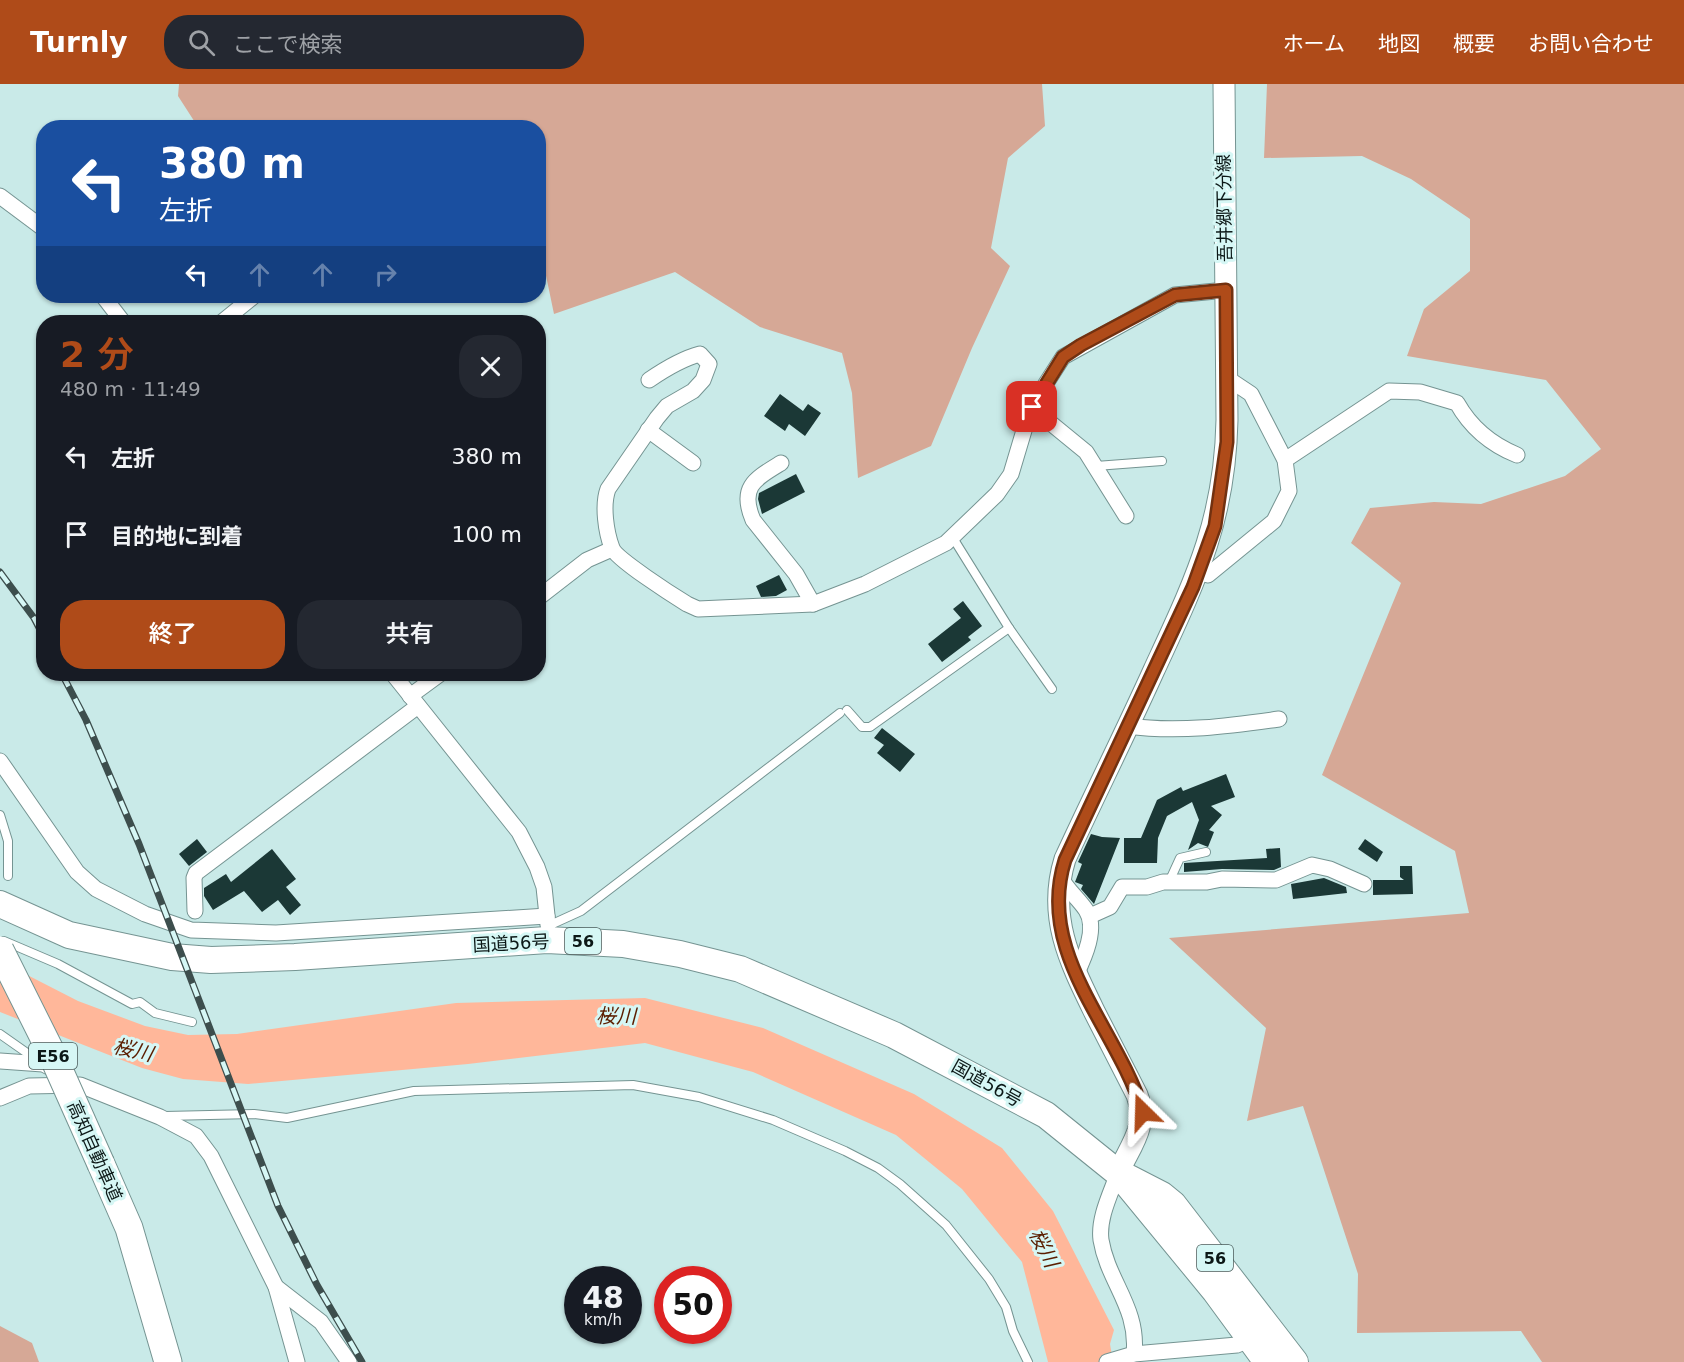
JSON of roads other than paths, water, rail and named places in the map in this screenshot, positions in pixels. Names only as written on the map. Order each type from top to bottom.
[{"type":"highway","name":"国道56号","points":[[0,904],[69,935],[172,957],[211,960],[295,957],[547,927],[740,969],[894,1035],[960,1067],[1046,1115],[1118,1173],[1162,1195],[1173,1204],[1295,1362]]},
{"type":"highway","name":"高知自動車道","points":[[0,950],[52,1054],[129,1228],[168,1362]]},
{"type":"highway","name":"国道56号","points":[[1118,1173],[1267,1362]]},
{"type":"main road","name":"吾井郷下分線","points":[[1118,1173],[1137,1138],[1143,1112],[1077,975],[1059,930],[1057,906],[1060,876],[1065,860],[1198,573],[1215,526],[1227,442],[1224,84]]},
{"type":"street","points":[[0,196],[36,223]]},
{"type":"street","points":[[649,380],[665,369],[692,356],[700,354],[709,364],[704,380],[693,391],[668,406],[648,430],[604,499],[612,549],[678,598],[698,609],[813,604],[865,584],[953,538],[997,494],[1011,474],[1032,407],[1063,357],[1175,295],[1226,290]]},
{"type":"street","points":[[108,303],[118,315]]},
{"type":"street","points":[[231,315],[245,303]]},
{"type":"street","points":[[1198,573],[1208,575],[1274,521],[1284,506],[1289,491],[1285,460],[1251,394],[1227,378]]},
{"type":"street","points":[[1285,460],[1394,390],[1420,392],[1457,403],[1466,418],[1491,443],[1517,455]]},
{"type":"street","points":[[1032,407],[1086,452],[1126,516]]},
{"type":"street","points":[[648,430],[693,463]]},
{"type":"street","points":[[782,463],[753,483],[747,496],[749,510],[753,520],[796,574],[813,604]]},
{"type":"street","points":[[546,592],[587,560],[612,549]]},
{"type":"street","points":[[0,761],[77,872],[96,889],[145,914],[191,930],[276,933],[547,927],[544,887],[537,867],[519,832],[398,681]]},
{"type":"street","points":[[195,911],[194,878],[196,873],[414,701],[433,681]]},
{"type":"street","points":[[1128,726],[1171,729],[1229,726],[1279,719]]},
{"type":"street","points":[[1090,916],[1110,907],[1122,887],[1147,887],[1168,882],[1208,882],[1233,878],[1276,880],[1312,865],[1330,869],[1364,884]]},
{"type":"street","points":[[1060,876],[1068,890],[1090,916],[1088,945],[1077,975]]},
{"type":"street","points":[[0,1061],[43,1064],[91,1089]]},
{"type":"street","points":[[0,1098],[22,1087],[34,1085],[80,1085],[160,1117],[196,1136],[211,1156],[276,1287],[297,1362]]},
{"type":"street","points":[[1118,1173],[1101,1224],[1101,1239],[1136,1333],[1123,1358]]},
{"type":"street","points":[[276,1287],[321,1322],[349,1362]]},
{"type":"street","points":[[1123,1358],[1237,1345],[1251,1339]]},
{"type":"lane","points":[[1096,466],[1162,461]]},
{"type":"lane","points":[[953,538],[1009,627],[1052,689]]},
{"type":"lane","points":[[547,927],[581,911],[844,711],[862,727],[870,727],[1009,627]]},
{"type":"lane","points":[[0,815],[8,841],[8,876]]},
{"type":"lane","points":[[1168,882],[1180,858],[1206,852]]},
{"type":"lane","points":[[0,939],[57,964],[132,1004],[140,1002],[155,1013],[192,1022]]},
{"type":"lane","points":[[0,1034],[43,1064]]},
{"type":"lane","points":[[160,1117],[242,1114],[287,1118],[414,1091],[633,1085],[699,1097],[782,1124],[853,1155],[900,1184],[946,1225],[989,1279],[1006,1307],[1013,1331],[1028,1362]]},
{"type":"water","name":"桜川","points":[[0,961],[78,1001],[145,1026],[188,1035],[237,1034],[456,1003],[645,998],[763,1028],[914,1094],[1002,1148],[1053,1211],[1114,1330],[1110,1344],[1113,1362],[1048,1362],[1022,1262],[962,1189],[896,1135],[753,1072],[645,1043],[468,1064],[248,1084],[183,1079],[142,1068],[0,1012]]},
{"type":"railway","points":[[0,572],[36,622]]},
{"type":"railway","points":[[66,681],[86,720],[139,844],[278,1206],[317,1285],[362,1362]]}]
